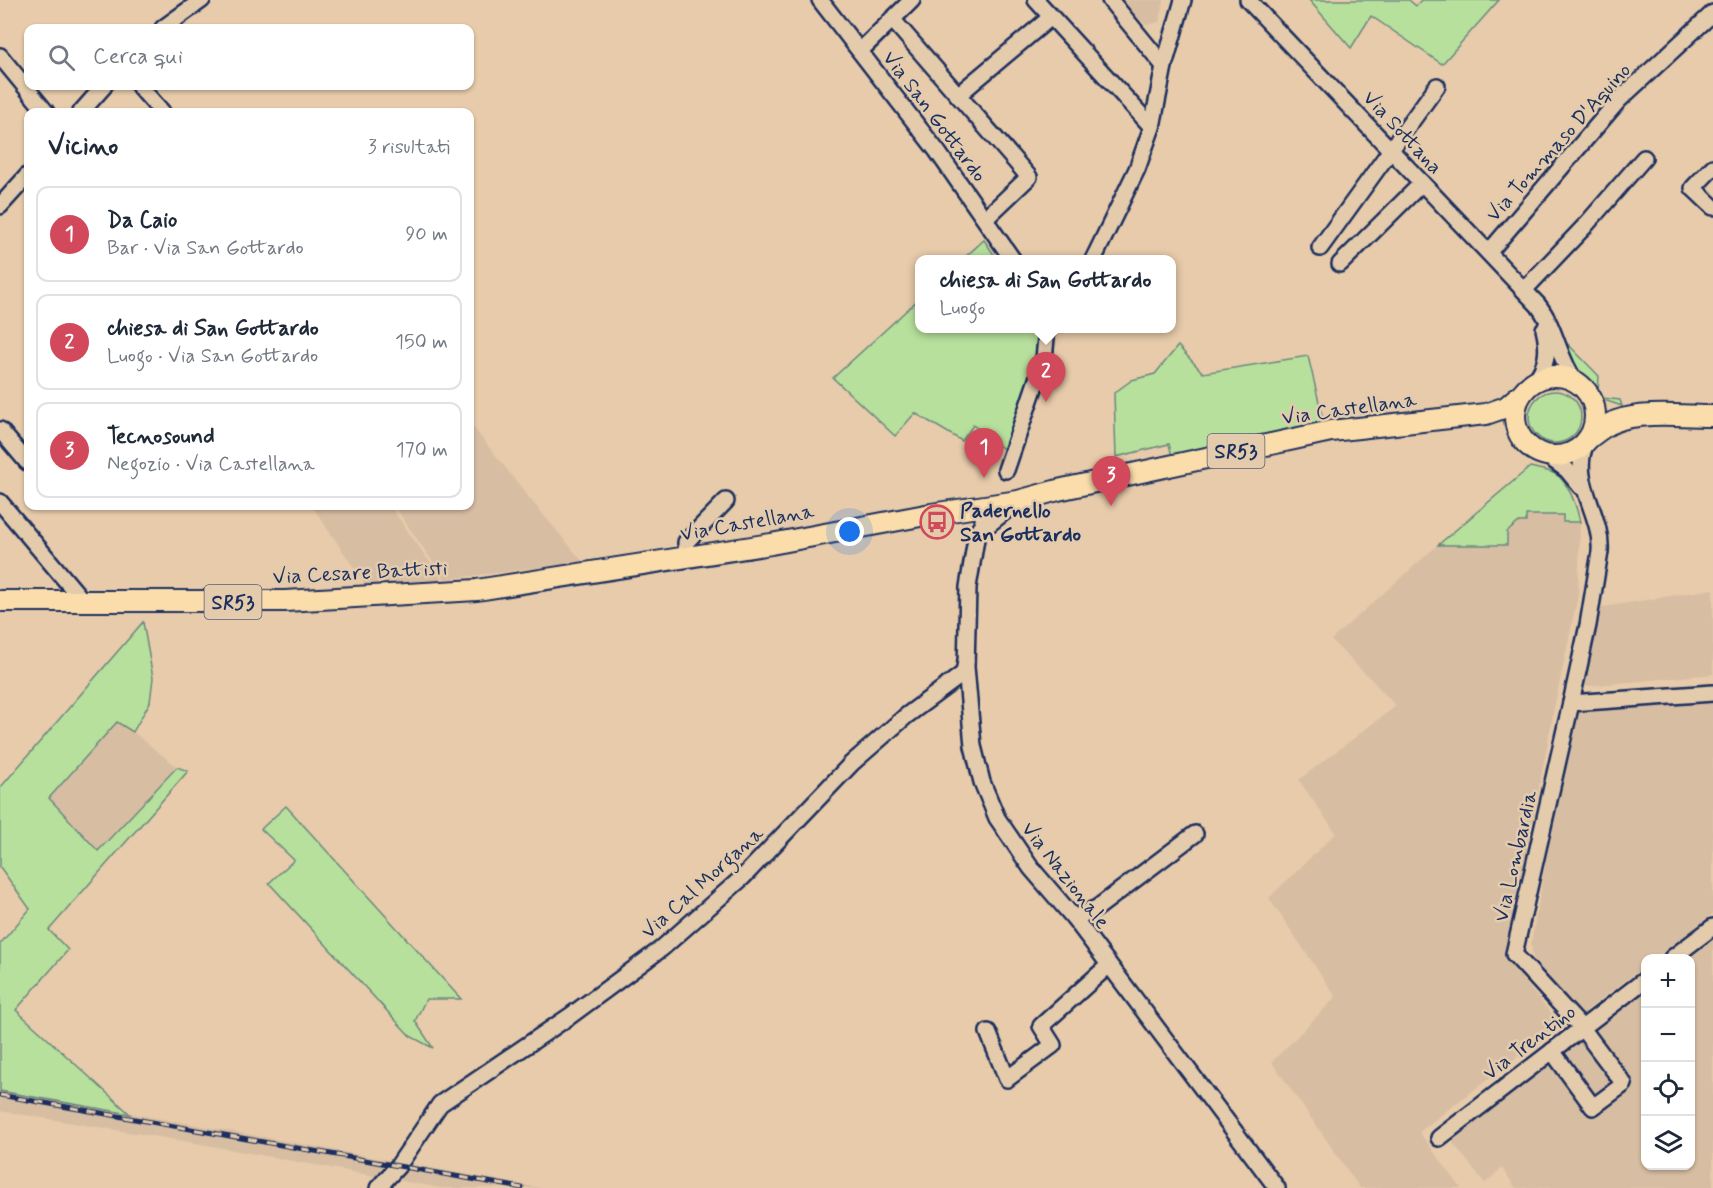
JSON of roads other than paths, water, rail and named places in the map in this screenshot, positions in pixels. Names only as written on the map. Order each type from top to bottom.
[{"type":"main road","name":"SR53","points":[[1528,388],[1550,376],[1559,376],[1581,387],[1605,407],[1647,416]]},
{"type":"main road","points":[[1581,387],[1593,402],[1595,413],[1595,423],[1587,441]]},
{"type":"main road","points":[[1520,437],[1515,418],[1517,401],[1528,388]]},
{"type":"main road","name":"Via Castellana","points":[[506,586],[771,544],[931,514],[1018,501],[1058,490],[1331,431],[1456,418],[1499,410],[1528,388]]},
{"type":"main road","name":"SR53","points":[[1520,437],[1536,452],[1546,456],[1568,455],[1617,420],[1647,416],[1713,416]]},
{"type":"main road","name":"Via Castellana","points":[[1456,418],[1494,425],[1520,437]]},
{"type":"main road","name":"Via Cesare Battisti","points":[[0,601],[285,601],[466,591],[506,586]]},
{"type":"street","points":[[169,24],[202,0]]},
{"type":"street","name":"Via San Gottardo","points":[[820,0],[1010,255]]},
{"type":"street","points":[[860,51],[912,0]]},
{"type":"street","points":[[1036,0],[1152,127]]},
{"type":"street","points":[[1110,0],[1164,66]]},
{"type":"street","points":[[1095,255],[1137,169],[1152,127],[1164,66],[1183,0]]},
{"type":"street","name":"Via Sottana","points":[[1256,3],[1390,150],[1489,252],[1545,314],[1563,362],[1581,387]]},
{"type":"street","name":"Via Tommaso D'Aquino","points":[[1489,252],[1619,100],[1713,13]]},
{"type":"street","points":[[958,95],[1051,16]]},
{"type":"street","points":[[892,19],[1029,177],[985,219]]},
{"type":"street","points":[[0,56],[24,85]]},
{"type":"street","points":[[1320,248],[1437,86]]},
{"type":"street","points":[[28,90],[43,108]]},
{"type":"street","points":[[85,108],[100,90]]},
{"type":"street","points":[[143,90],[158,108]]},
{"type":"street","points":[[1526,292],[1644,158]]},
{"type":"street","points":[[1713,167],[1692,188],[1713,207]]},
{"type":"street","points":[[0,206],[24,179]]},
{"type":"street","points":[[1340,264],[1422,183]]},
{"type":"street","name":"Via Sottana","points":[[1526,292],[1543,326],[1547,352],[1544,366],[1528,388]]},
{"type":"street","points":[[1006,470],[1044,359],[1047,333]]},
{"type":"street","points":[[0,430],[24,458]]},
{"type":"street","name":"Via Lombardia","points":[[1552,1051],[1593,1107],[1624,1084],[1582,1028],[1514,954],[1588,625],[1601,543],[1580,467],[1581,453],[1587,441]]},
{"type":"street","name":"Via Lombardia","points":[[1546,456],[1573,475],[1587,496]]},
{"type":"street","points":[[687,557],[686,542],[726,501]]},
{"type":"street","points":[[977,533],[1018,501]]},
{"type":"street","points":[[0,502],[83,601]]},
{"type":"street","name":"Via Nazionale","points":[[980,507],[984,520],[977,533],[968,587],[966,661],[973,746],[982,782],[997,818],[1032,868],[1074,918],[1277,1188]]},
{"type":"street","name":"Via Cal Morgana","points":[[378,1188],[398,1166],[440,1104],[570,1016],[662,949],[743,877],[852,763],[906,716],[964,673],[966,661]]},
{"type":"street","points":[[1571,703],[1713,693]]},
{"type":"street","points":[[1074,918],[1098,908],[1195,834]]},
{"type":"street","points":[[1677,954],[1713,927]]},
{"type":"street","points":[[988,1032],[1007,1079],[1053,1045],[1041,1026],[1109,965]]},
{"type":"street","name":"Via Trentino","points":[[1439,1138],[1641,983]]},
{"type":"railway","points":[[0,1095],[522,1188]]},
{"type":"place","name":"chiesa di San Gottardo","points":[[1046,402]]},
{"type":"place","name":"Da Caio","points":[[984,478]]},
{"type":"place","name":"Tecnosound","points":[[1111,506]]},
{"type":"place","name":"Padernello San Gottardo","points":[[937,522]]}]
